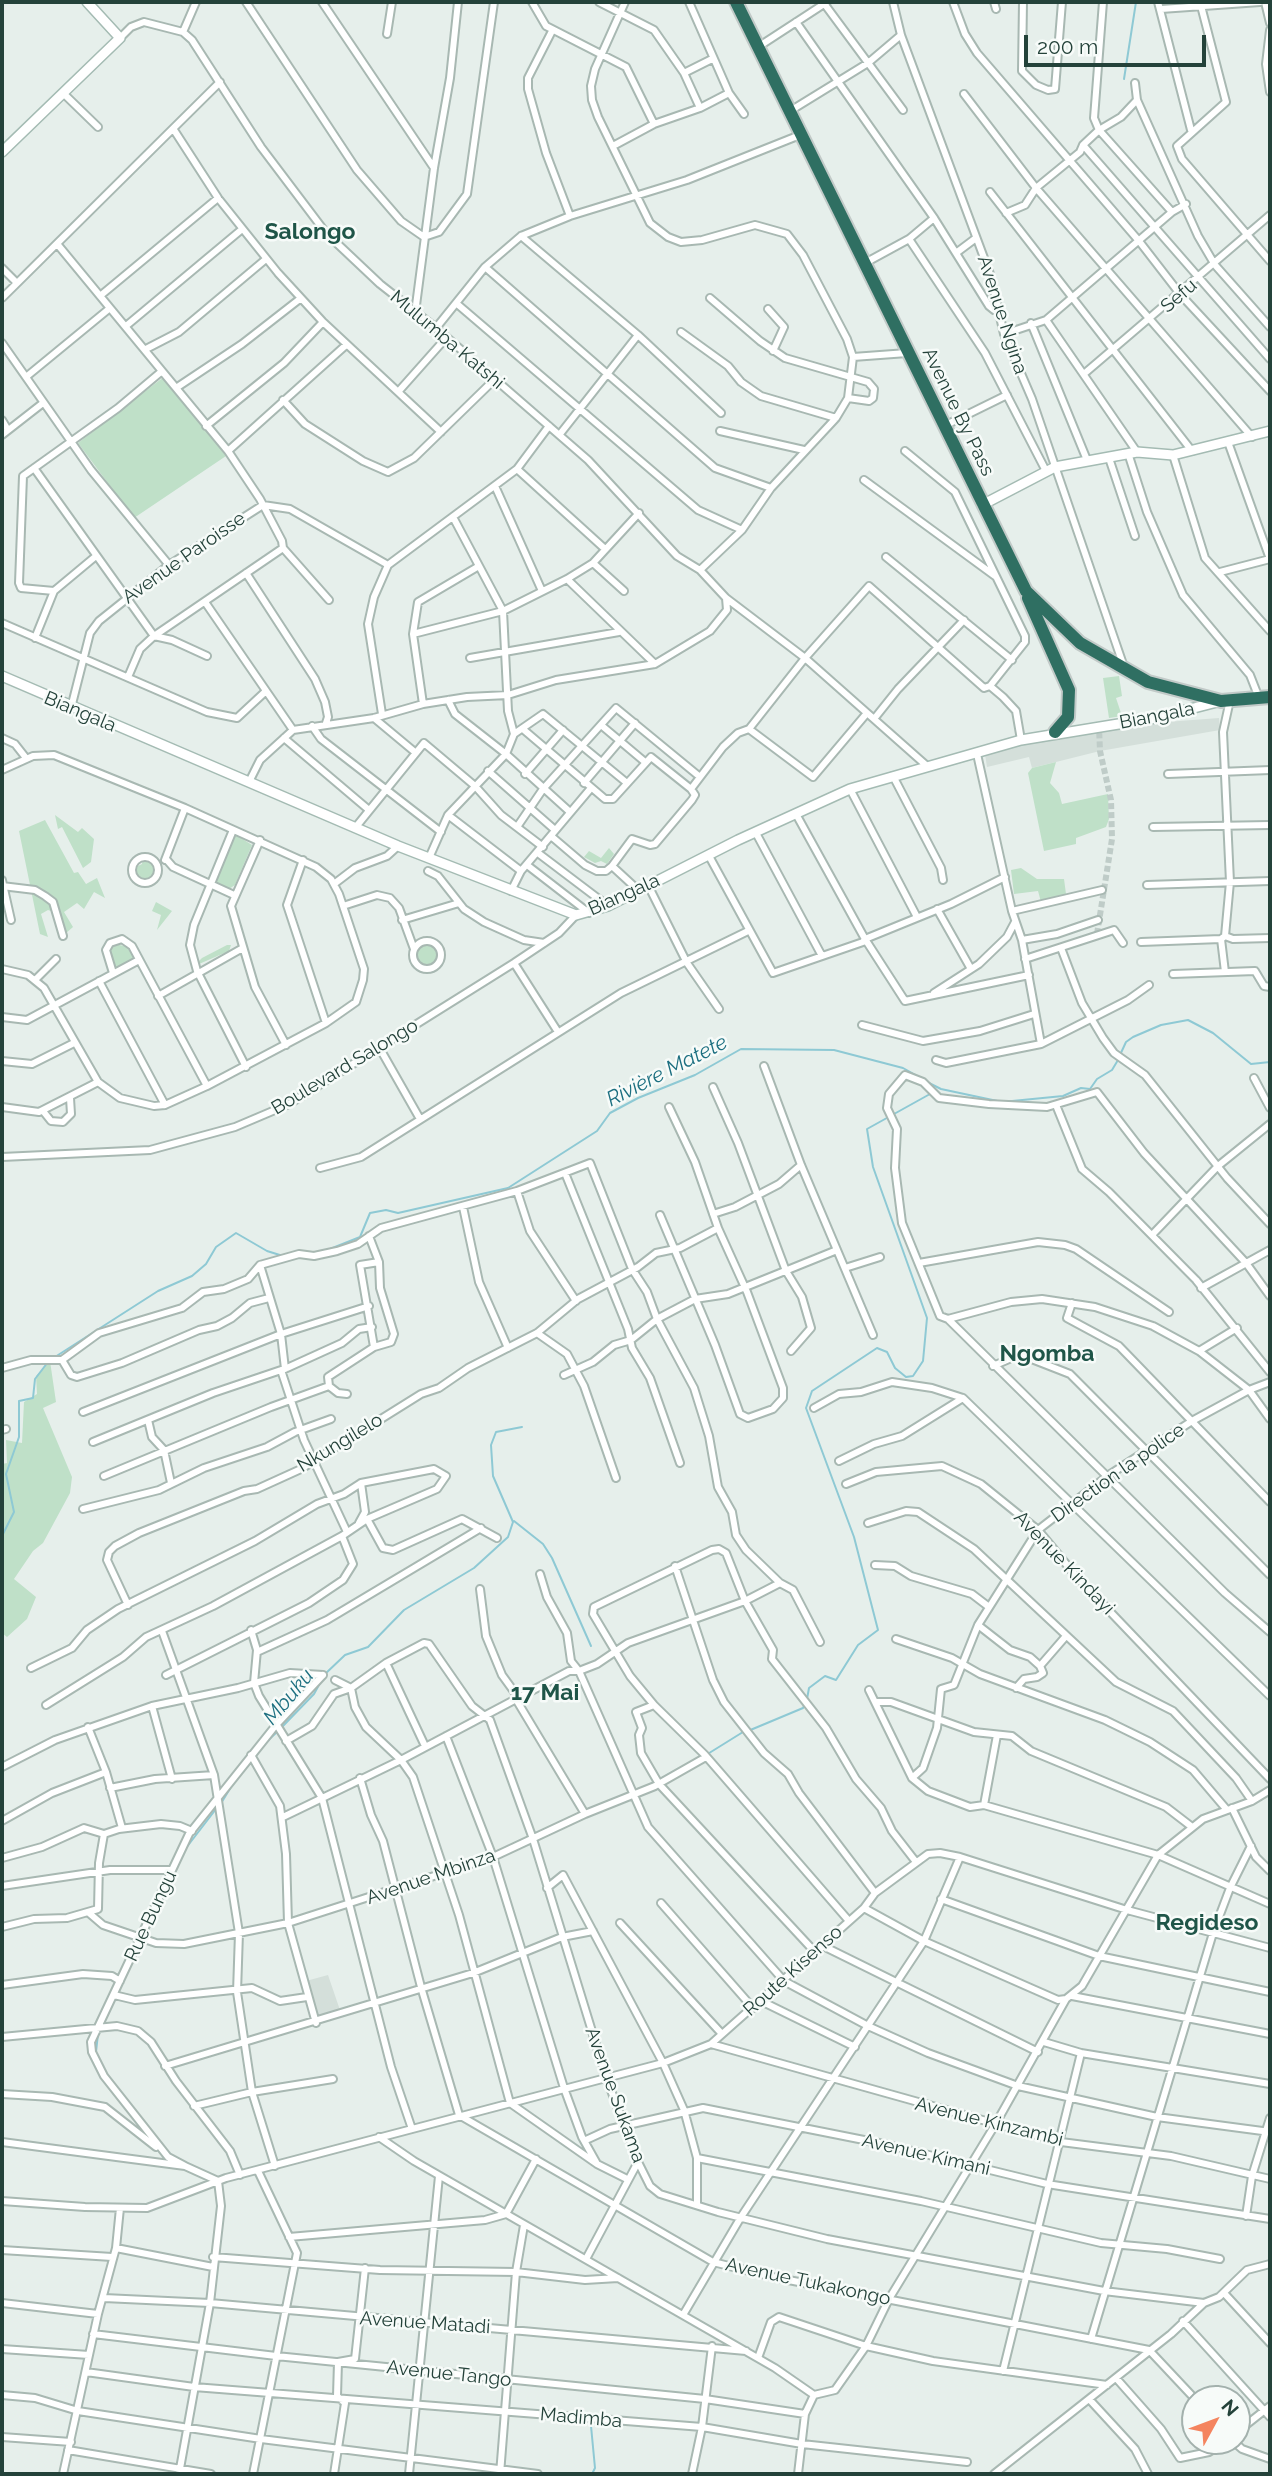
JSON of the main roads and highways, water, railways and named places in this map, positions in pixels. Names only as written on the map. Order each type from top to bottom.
[{"type":"highway","name":"Avenue By Pass","points":[[736,2],[1026,591],[1080,643],[1148,682],[1226,701],[1267,697]]},
{"type":"highway","points":[[1026,591],[1069,690],[1068,717],[1055,732]]},
{"type":"waterway","points":[[1124,79],[1136,2]]},
{"type":"waterway","name":"Rivière Matete","points":[[1120,1055],[1126,1042],[1133,1037],[1161,1025],[1188,1020],[1213,1033],[1251,1064],[1270,1062]]},
{"type":"waterway","name":"Rivière Matete","points":[[309,1253],[325,1251],[360,1237],[370,1213],[386,1210],[398,1213],[508,1188],[597,1131],[610,1113],[638,1098],[695,1075],[741,1049],[834,1050],[903,1068],[921,1078]]},
{"type":"waterway","name":"Rivière Matete","points":[[929,1083],[941,1089],[1002,1102],[1063,1096],[1081,1088],[1090,1089],[1097,1079],[1112,1070],[1118,1060]]},
{"type":"waterway","points":[[807,1699],[809,1688],[825,1676],[836,1680],[858,1645],[878,1630],[854,1537],[806,1408],[812,1391],[877,1348],[887,1352],[895,1368],[906,1377],[913,1376],[923,1361],[927,1318],[873,1167],[867,1129],[930,1094]]},
{"type":"waterway","points":[[55,1357],[158,1291],[192,1276],[206,1264],[216,1247],[236,1233],[267,1251],[283,1256]]},
{"type":"waterway","points":[[2,1536],[14,1512],[6,1474],[19,1437],[19,1401],[33,1398],[35,1379],[48,1362]]},
{"type":"waterway","name":"Mbuku","points":[[324,1675],[345,1655],[368,1647],[404,1610],[474,1568],[508,1537],[513,1522],[493,1476],[491,1445],[496,1432],[522,1427]]},
{"type":"waterway","points":[[514,1521],[543,1544],[552,1558],[591,1646]]},
{"type":"waterway","name":"Mbuku","points":[[281,1728],[314,1694],[320,1683]]},
{"type":"waterway","points":[[748,1731],[803,1708],[805,1704]]},
{"type":"waterway","name":"Mbuku","points":[[263,1745],[277,1732]]},
{"type":"waterway","points":[[706,1755],[743,1732]]},
{"type":"waterway","points":[[660,1779],[676,1770]]},
{"type":"waterway","name":"Mbuku","points":[[220,1805],[234,1782]]},
{"type":"waterway","name":"Mbuku","points":[[186,1848],[216,1809]]},
{"type":"waterway","name":"Mbuku","points":[[96,2052],[98,2034]]},
{"type":"waterway","points":[[591,2426],[595,2468],[592,2474]]},
{"type":"tunnel","points":[[1097,934],[1112,839],[1111,800],[1100,751],[1099,727]]},
{"type":"district","name":"Salongo","points":[[310,232]]},
{"type":"district","name":"Ngomba","points":[[1047,1354]]},
{"type":"district","name":"17 Mai","points":[[545,1693]]},
{"type":"district","name":"Regideso","points":[[1207,1923]]}]
